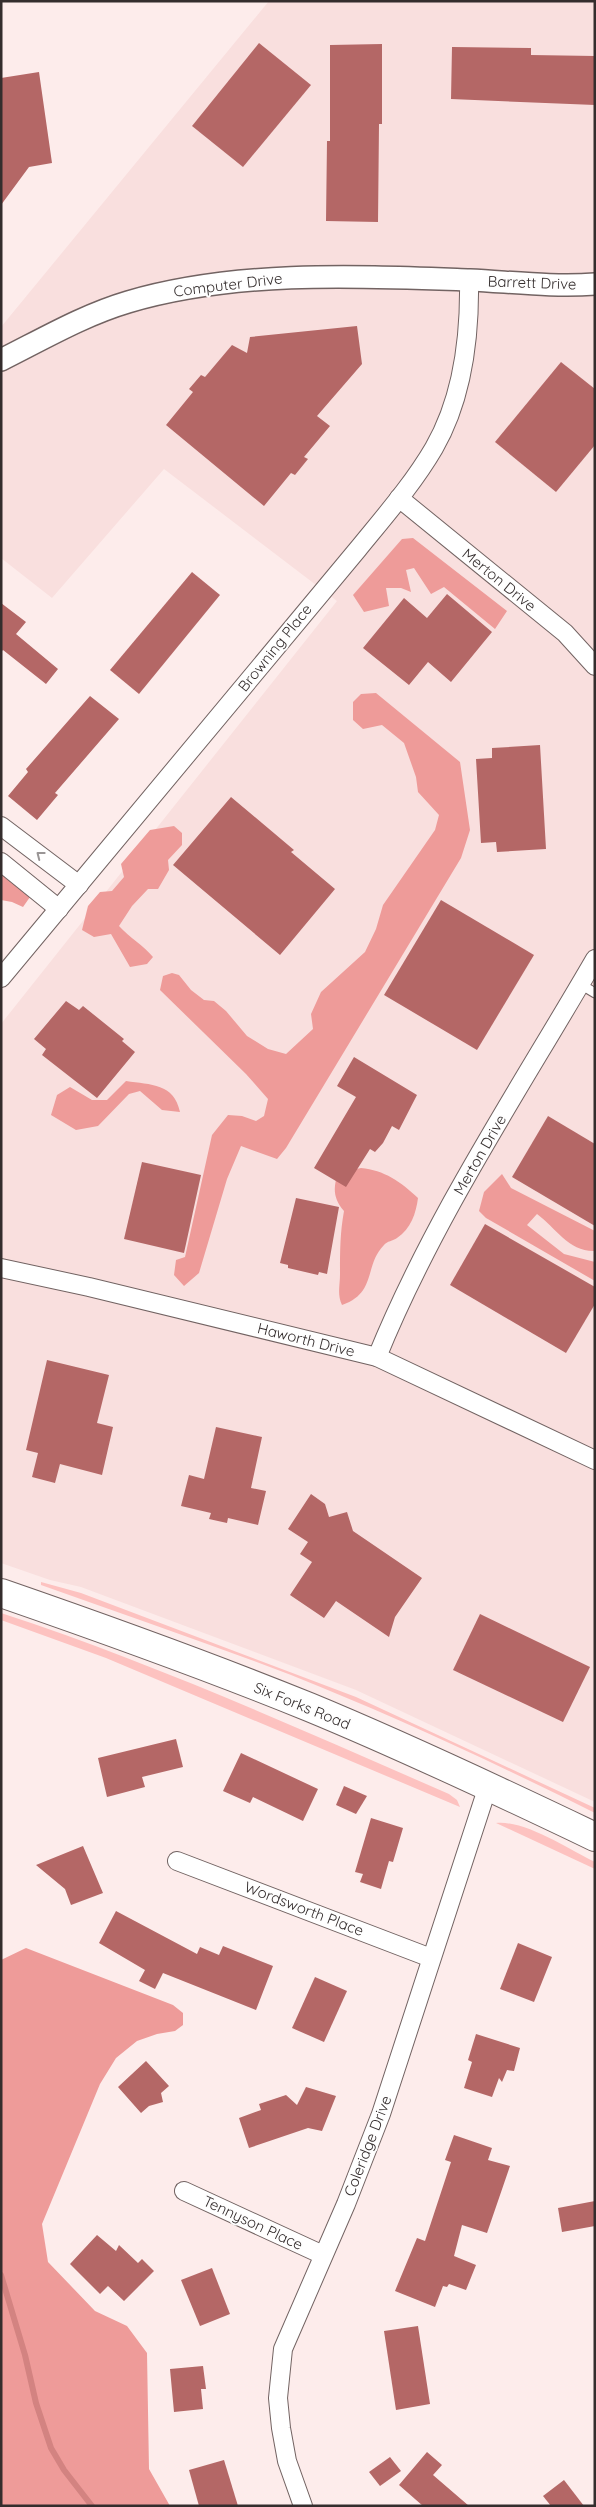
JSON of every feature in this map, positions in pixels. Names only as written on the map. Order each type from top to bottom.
[{"type":"main road","name":"Six Forks Road","points":[[1,1593],[150,1645],[311,1708],[488,1786],[595,1837]]},
{"type":"street","name":"Computer Drive","points":[[1,360],[75,323],[121,305],[194,286],[295,278],[469,280]]},
{"type":"street","name":"Barrett Drive","points":[[469,280],[572,286],[595,284]]},
{"type":"street","name":"Browning Place","points":[[1,978],[399,498],[434,448],[448,419],[466,355],[469,280]]},
{"type":"street","name":"Merton Drive","points":[[399,498],[565,633],[595,666]]},
{"type":"street","points":[[1,826],[79,885]]},
{"type":"street","points":[[1,862],[59,909]]},
{"type":"street","name":"Merton Drive","points":[[377,1357],[394,1314],[444,1218],[587,989],[595,959]]},
{"type":"street","name":"Haworth Drive","points":[[1,1268],[89,1287],[377,1357],[595,1460]]},
{"type":"street","name":"Coleridge Drive","points":[[303,2506],[287,2461],[281,2428],[278,2398],[279,2371],[283,2349],[346,2204],[381,2114],[430,1958],[488,1786]]},
{"type":"street","name":"Wordsworth Place","points":[[177,1861],[430,1958]]},
{"type":"street","name":"Tennyson Place","points":[[184,2191],[323,2255]]},
{"type":"shaded area","points":[[269,1],[595,1],[595,1802],[356,1690],[81,1587],[50,1580],[1,1563],[1,1024],[337,601],[164,469],[52,598],[1,558],[1,327]]},
{"type":"shaded area","points":[[413,538],[507,611],[495,629],[444,587],[431,594],[414,568],[406,570],[411,592],[401,588],[386,588],[389,606],[364,612],[353,595],[402,539]]},
{"type":"shaded area","points":[[376,693],[460,762],[470,830],[461,858],[286,1148],[277,1159],[241,1146],[227,1179],[199,1273],[184,1286],[174,1275],[176,1260],[185,1257],[212,1135],[228,1115],[242,1116],[256,1121],[264,1116],[268,1099],[246,1074],[160,990],[163,976],[172,973],[179,975],[191,990],[204,1000],[214,1001],[226,1011],[247,1036],[268,1049],[286,1054],[313,1029],[311,1014],[321,992],[365,952],[376,929],[383,905],[435,830],[439,815],[418,792],[416,777],[404,743],[382,725],[363,729],[353,720],[353,702],[361,694]]},
{"type":"shaded area","points":[[174,826],[182,833],[182,845],[168,860],[169,870],[158,889],[148,889],[132,906],[119,926],[153,957],[147,964],[130,967],[111,934],[94,937],[82,930],[88,906],[100,892],[112,891],[124,877],[121,864],[150,830]]},
{"type":"shaded area","points":[[1,872],[30,897],[23,907],[1,900]]},
{"type":"shaded area","points":[[126,1081],[152,1085],[167,1091],[173,1095],[180,1112],[162,1110],[140,1091],[129,1094],[98,1126],[76,1130],[51,1115],[57,1095],[70,1087],[92,1100],[107,1100]]},
{"type":"shaded area","points":[[361,1168],[385,1174],[418,1198],[414,1215],[406,1230],[385,1244],[374,1261],[369,1278],[361,1293],[353,1300],[342,1305],[339,1290],[340,1242],[344,1211],[336,1197],[335,1183],[338,1173]]},
{"type":"shaded area","points":[[502,1174],[511,1188],[595,1231],[595,1251],[578,1248],[570,1243],[537,1214],[527,1225],[564,1254],[595,1262],[595,1281],[486,1218],[479,1211],[484,1192]]},
{"type":"shaded area","points":[[41,1582],[81,1593],[356,1697],[595,1808],[595,1813],[444,1741],[330,1691],[229,1652],[41,1585]]},
{"type":"shaded area","points":[[1,1613],[115,1653],[283,1722],[449,1794],[457,1800],[460,1807],[106,1658],[1,1620]]},
{"type":"shaded area","points":[[496,1823],[520,1826],[546,1836],[595,1862],[595,1869]]},
{"type":"shaded area","points":[[26,1948],[173,2005],[183,2013],[183,2025],[175,2031],[157,2034],[137,2041],[116,2058],[100,2084],[42,2224],[48,2262],[95,2311],[127,2326],[147,2353],[149,2469],[170,2506],[1,2506],[1,1960]]},
{"type":"building","points":[[259,43],[311,85],[243,167],[192,126]]},
{"type":"building","points":[[382,44],[382,124],[379,124],[378,222],[326,221],[327,141],[330,141],[330,45]]},
{"type":"building","points":[[452,47],[531,48],[531,55],[595,56],[595,105],[451,99]]},
{"type":"building","points":[[39,72],[52,163],[29,167],[1,205],[1,78]]},
{"type":"building","points":[[357,326],[362,364],[317,416],[330,426],[304,457],[308,459],[295,475],[291,473],[264,506],[166,425],[193,392],[189,389],[201,375],[205,377],[232,345],[247,353],[250,337]]},
{"type":"building","points":[[561,362],[595,389],[595,445],[556,492],[495,442]]},
{"type":"building","points":[[192,572],[220,595],[139,694],[110,670]]},
{"type":"building","points":[[447,594],[492,632],[451,682],[428,662],[409,685],[363,648],[404,598],[427,618]]},
{"type":"building","points":[[1,603],[26,622],[16,634],[58,669],[46,684],[3,650],[1,652]]},
{"type":"building","points":[[90,696],[119,719],[55,793],[58,795],[37,820],[8,796],[28,772],[26,769]]},
{"type":"building","points":[[540,745],[546,849],[497,852],[496,842],[481,843],[476,759],[492,758],[492,748]]},
{"type":"building","points":[[231,797],[294,850],[291,852],[335,889],[280,955],[173,865]]},
{"type":"building","points":[[441,900],[534,955],[477,1050],[384,995]]},
{"type":"building","points":[[66,1001],[79,1010],[83,1006],[124,1039],[122,1041],[135,1052],[97,1098],[42,1055],[46,1049],[34,1039]]},
{"type":"building","points":[[354,1057],[417,1095],[399,1130],[392,1126],[383,1143],[375,1152],[370,1149],[346,1187],[314,1168],[356,1097],[337,1086]]},
{"type":"building","points":[[548,1116],[595,1144],[595,1226],[512,1177]]},
{"type":"building","points":[[142,1162],[201,1175],[184,1253],[124,1239]]},
{"type":"building","points":[[296,1198],[339,1207],[327,1274],[319,1272],[318,1275],[288,1268],[288,1265],[280,1263]]},
{"type":"building","points":[[485,1224],[595,1287],[595,1304],[566,1353],[450,1285]]},
{"type":"building","points":[[47,1360],[109,1375],[97,1423],[113,1427],[102,1475],[60,1464],[55,1483],[32,1477],[38,1453],[26,1450]]},
{"type":"building","points":[[216,1427],[262,1437],[251,1488],[266,1491],[258,1525],[228,1518],[227,1523],[209,1519],[211,1513],[181,1506],[189,1475],[204,1479]]},
{"type":"building","points":[[311,1494],[325,1504],[329,1517],[347,1512],[353,1531],[422,1578],[395,1617],[389,1637],[336,1601],[324,1618],[290,1595],[312,1562],[300,1554],[308,1542],[288,1529]]},
{"type":"building","points":[[480,1614],[590,1667],[563,1722],[453,1670]]},
{"type":"building","points":[[176,1739],[183,1767],[142,1777],[145,1787],[107,1797],[98,1758]]},
{"type":"building","points":[[241,1753],[318,1789],[303,1821],[253,1797],[250,1803],[223,1791]]},
{"type":"building","points":[[344,1786],[367,1796],[356,1814],[336,1805]]},
{"type":"building","points":[[371,1818],[403,1828],[393,1862],[389,1861],[381,1889],[360,1882],[363,1874],[355,1872]]},
{"type":"building","points":[[83,1846],[103,1893],[71,1905],[65,1889],[36,1865]]},
{"type":"building","points":[[116,1911],[197,1954],[200,1947],[219,1955],[223,1946],[273,1966],[256,2010],[163,1973],[155,1989],[139,1981],[145,1970],[99,1943]]},
{"type":"building","points":[[518,1943],[552,1957],[534,2002],[500,1989]]},
{"type":"building","points":[[315,1977],[347,1991],[324,2042],[292,2028]]},
{"type":"building","points":[[476,2034],[520,2048],[514,2071],[507,2070],[502,2082],[499,2078],[492,2097],[464,2088],[472,2062],[468,2060]]},
{"type":"building","points":[[146,2061],[169,2086],[161,2093],[163,2102],[149,2106],[141,2113],[118,2087]]},
{"type":"building","points":[[306,2087],[336,2096],[322,2131],[308,2128],[249,2148],[239,2118],[261,2110],[259,2104],[286,2095],[297,2105]]},
{"type":"building","points":[[454,2135],[492,2148],[488,2160],[510,2166],[487,2233],[462,2225],[454,2256],[476,2265],[466,2290],[449,2284],[447,2287],[443,2286],[435,2307],[395,2291],[417,2238],[425,2241],[451,2162],[445,2160]]},
{"type":"building","points":[[595,2201],[595,2226],[562,2232],[558,2208]]},
{"type":"building","points":[[97,2235],[116,2251],[119,2245],[138,2263],[142,2259],[154,2271],[124,2301],[108,2286],[100,2294],[70,2264]]},
{"type":"building","points":[[212,2268],[230,2314],[200,2326],[181,2280]]},
{"type":"building","points":[[418,2326],[430,2404],[396,2410],[384,2331]]},
{"type":"building","points":[[203,2366],[206,2389],[201,2389],[203,2409],[174,2412],[170,2369]]},
{"type":"building","points":[[427,2452],[442,2465],[433,2475],[469,2506],[423,2506],[399,2485]]},
{"type":"building","points":[[390,2457],[401,2471],[380,2486],[369,2472]]},
{"type":"building","points":[[224,2460],[238,2506],[199,2506],[189,2470]]},
{"type":"building","points":[[564,2480],[584,2506],[551,2506],[543,2496]]},
{"type":"waterway","points":[[1,2275],[25,2355],[36,2403],[51,2448],[64,2470],[92,2506]]}]
